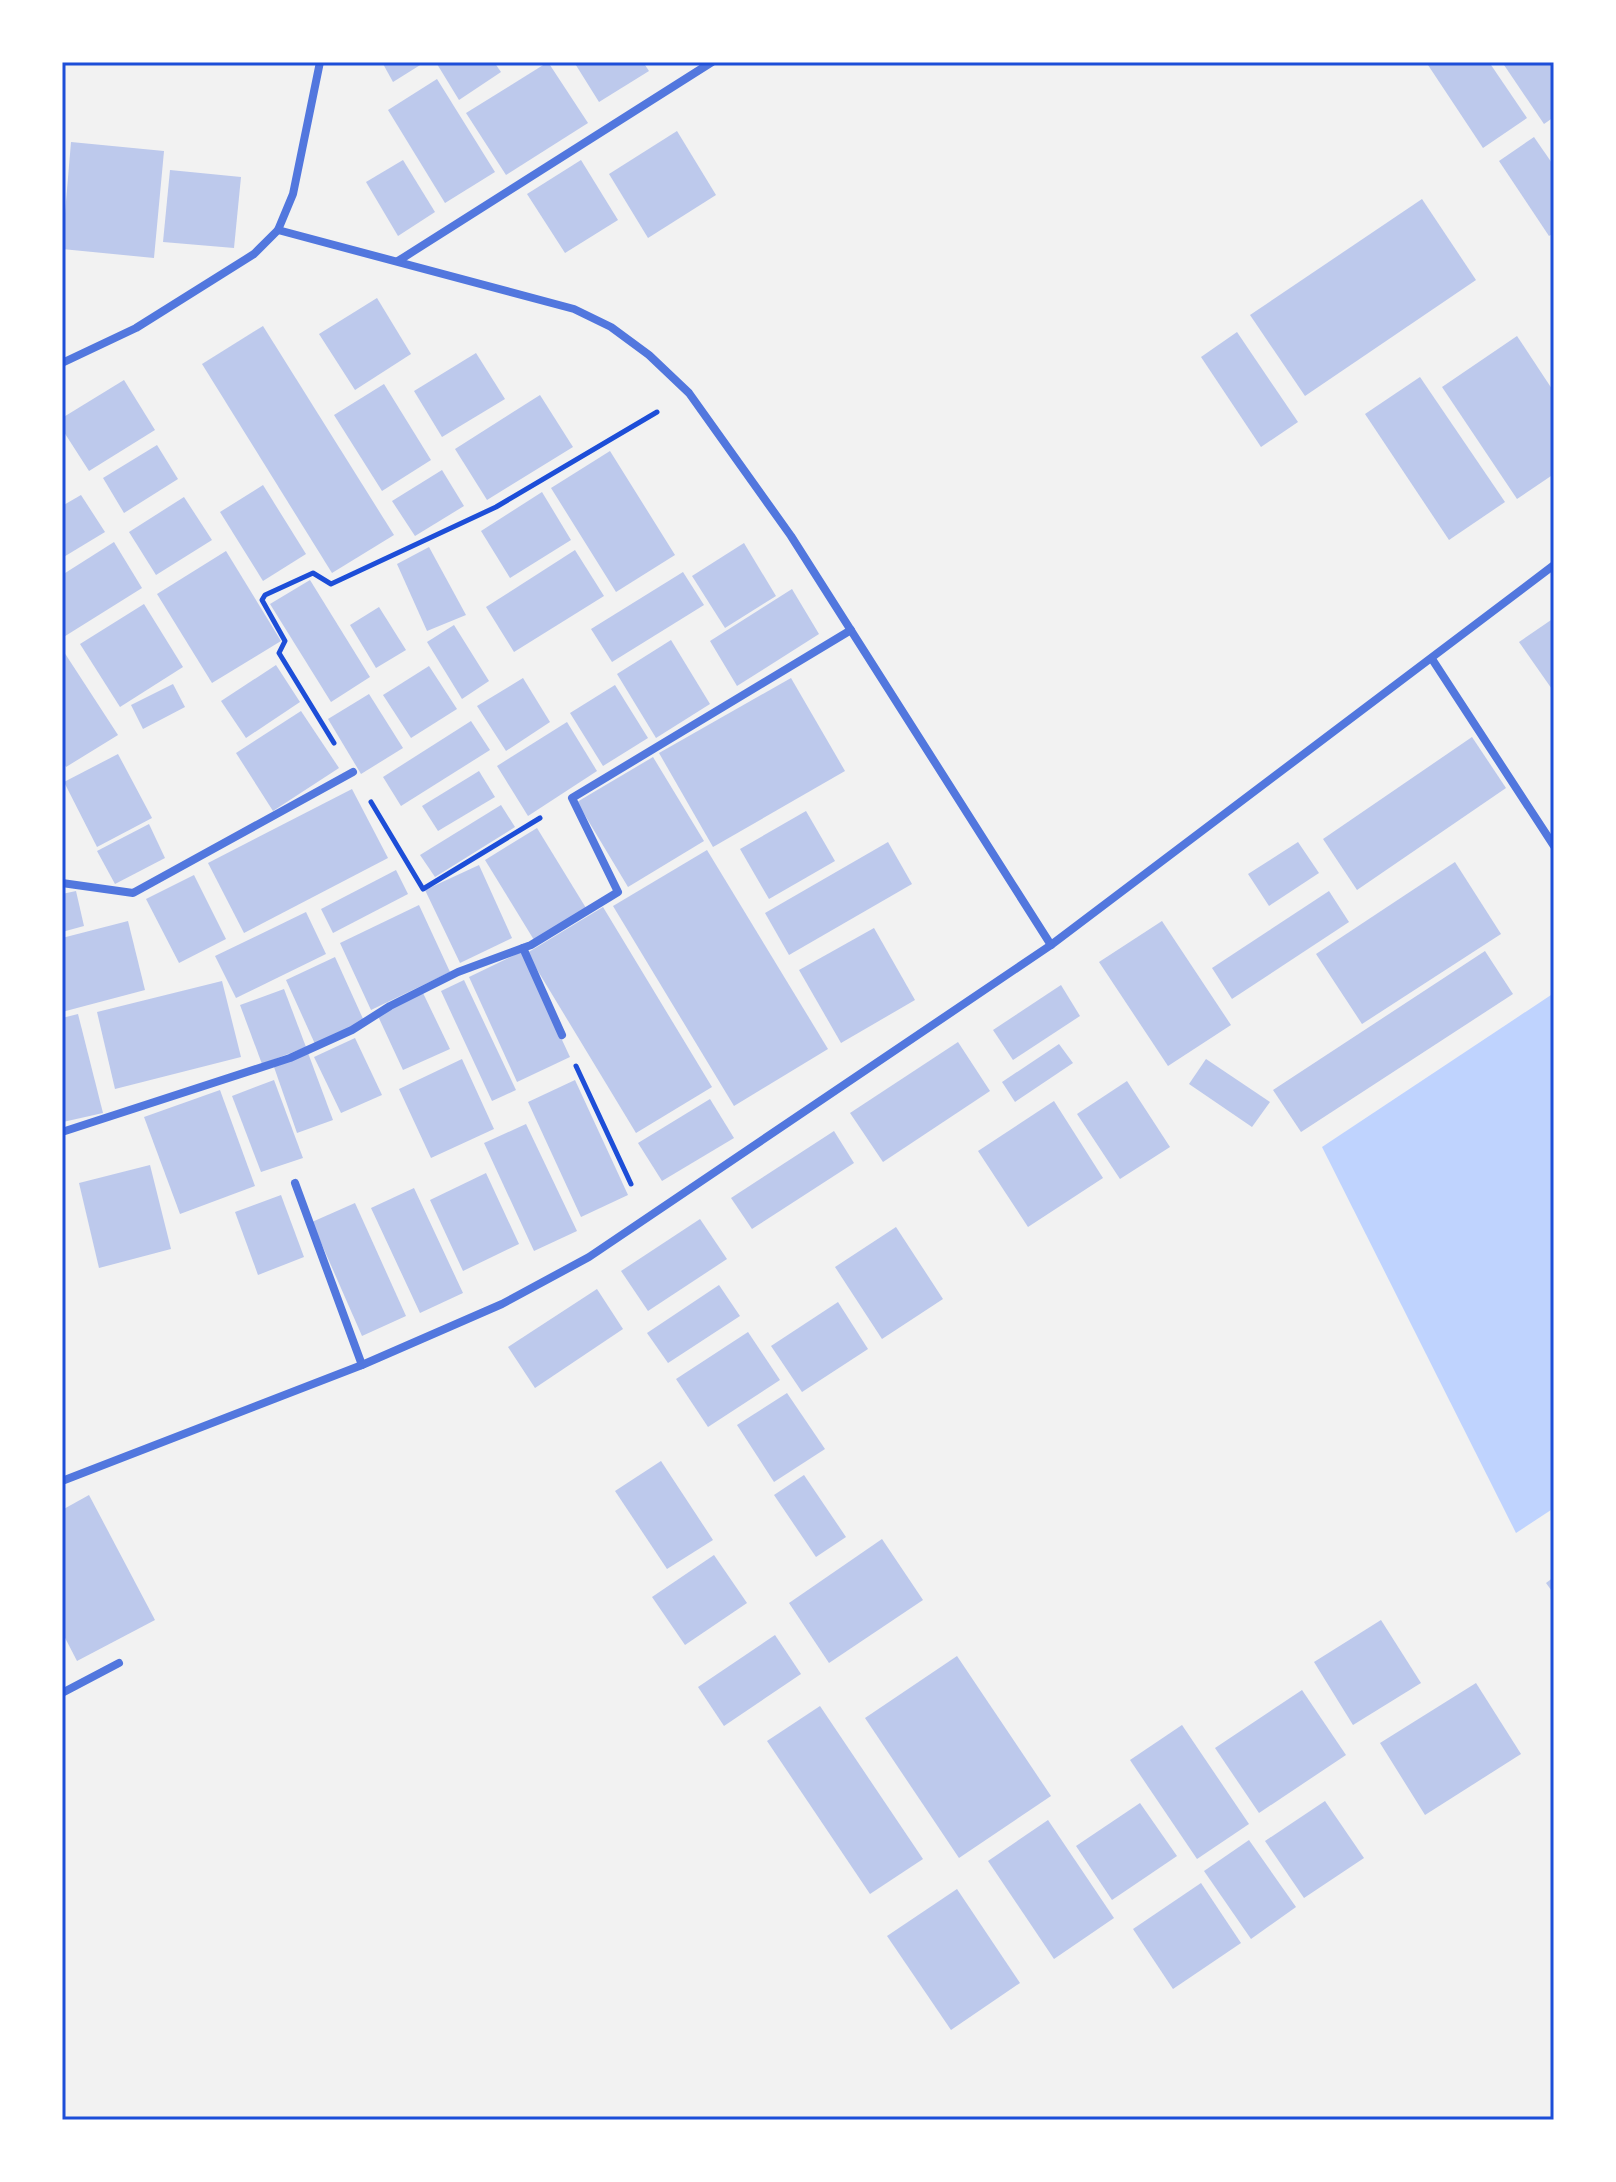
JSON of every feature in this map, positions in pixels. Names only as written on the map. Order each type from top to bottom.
[{"type":"street","points":[[62,363],[136,328],[221,276],[254,254],[278,230],[293,194],[320,62]]},
{"type":"street","points":[[398,261],[712,62]]},
{"type":"street","points":[[278,230],[574,309],[611,327],[649,355],[689,393],[791,536],[1051,945]]},
{"type":"street","points":[[62,1481],[362,1365],[502,1304],[589,1257],[1051,945],[1554,565]]},
{"type":"street","points":[[62,1132],[290,1058],[352,1030],[390,1006],[458,972],[523,948],[618,892],[572,798],[851,630]]},
{"type":"street","points":[[1432,659],[1554,846]]},
{"type":"street","points":[[62,883],[133,893],[353,772]]},
{"type":"street","points":[[523,948],[562,1035]]},
{"type":"street","points":[[295,1183],[362,1365]]},
{"type":"street","points":[[62,1693],[119,1663]]},
{"type":"path","points":[[265,595],[313,573],[331,584],[496,507],[689,393]]},
{"type":"path","points":[[562,1035],[647,1218]]},
{"type":"water","points":[[1554,993],[1554,1508],[1516,1533],[1322,1147]]},
{"type":"building","points":[[382,62],[425,62],[393,82]]},
{"type":"building","points":[[494,62],[501,72],[459,100],[437,64]]},
{"type":"building","points":[[548,62],[588,123],[506,175],[466,113]]},
{"type":"building","points":[[574,62],[643,62],[649,71],[599,102]]},
{"type":"building","points":[[1426,62],[1489,62],[1527,118],[1483,148]]},
{"type":"building","points":[[1502,62],[1554,62],[1554,117],[1544,124]]},
{"type":"building","points":[[437,79],[495,172],[445,203],[388,110]]},
{"type":"building","points":[[677,131],[716,195],[648,238],[609,174]]},
{"type":"building","points":[[1534,137],[1554,166],[1554,233],[1549,236],[1499,161]]},
{"type":"building","points":[[71,142],[164,151],[154,258],[62,249]]},
{"type":"building","points":[[403,160],[435,212],[398,236],[366,182]]},
{"type":"building","points":[[581,160],[618,220],[565,253],[527,194]]},
{"type":"building","points":[[170,170],[241,177],[234,248],[163,242]]},
{"type":"building","points":[[1422,199],[1476,280],[1305,396],[1250,315]]},
{"type":"building","points":[[377,298],[411,354],[355,390],[319,334]]},
{"type":"building","points":[[263,326],[394,535],[332,573],[202,364]]},
{"type":"building","points":[[1237,332],[1298,422],[1261,447],[1201,357]]},
{"type":"building","points":[[1517,336],[1554,392],[1554,474],[1517,499],[1442,387]]},
{"type":"building","points":[[476,353],[505,399],[442,437],[414,391]]},
{"type":"building","points":[[1420,377],[1505,502],[1449,540],[1365,414]]},
{"type":"building","points":[[124,380],[155,430],[89,471],[62,429],[62,418]]},
{"type":"building","points":[[384,384],[431,460],[382,491],[334,415]]},
{"type":"building","points":[[540,395],[573,447],[487,500],[455,449]]},
{"type":"building","points":[[157,445],[178,479],[124,513],[103,478]]},
{"type":"building","points":[[610,451],[675,555],[616,592],[551,488]]},
{"type":"building","points":[[442,470],[464,506],[415,536],[392,501]]},
{"type":"building","points":[[263,485],[306,554],[263,581],[220,512]]},
{"type":"building","points":[[542,492],[571,540],[510,578],[481,531]]},
{"type":"building","points":[[81,495],[105,532],[62,558],[62,506]]},
{"type":"building","points":[[184,497],[212,540],[156,575],[129,532]]},
{"type":"building","points":[[114,542],[142,588],[62,638],[62,575]]},
{"type":"building","points":[[744,543],[776,596],[725,628],[692,576]]},
{"type":"building","points":[[429,547],[466,615],[427,631],[397,564]]},
{"type":"building","points":[[575,550],[604,596],[514,652],[486,607]]},
{"type":"building","points":[[226,551],[281,641],[212,683],[157,594]]},
{"type":"building","points":[[683,572],[704,605],[612,662],[591,629]]},
{"type":"building","points":[[310,580],[370,677],[331,702],[270,604]]},
{"type":"building","points":[[792,589],[819,634],[737,686],[710,641]]},
{"type":"building","points":[[144,604],[183,667],[120,707],[80,644]]},
{"type":"building","points":[[379,607],[406,650],[376,668],[350,625]]},
{"type":"building","points":[[1554,618],[1554,692],[1519,642]]},
{"type":"building","points":[[454,625],[489,681],[462,699],[427,642]]},
{"type":"building","points":[[671,640],[710,704],[656,738],[617,674]]},
{"type":"building","points":[[64,652],[118,735],[66,767],[62,760]]},
{"type":"building","points":[[276,665],[300,702],[246,738],[221,701]]},
{"type":"building","points":[[429,666],[457,709],[411,738],[383,695]]},
{"type":"building","points":[[523,678],[550,722],[506,751],[477,706]]},
{"type":"building","points":[[791,678],[845,771],[713,847],[659,753]]},
{"type":"building","points":[[173,684],[185,707],[143,729],[131,705]]},
{"type":"building","points":[[615,685],[648,738],[603,766],[570,713]]},
{"type":"building","points":[[369,694],[403,748],[361,774],[328,719]]},
{"type":"building","points":[[301,711],[339,768],[273,811],[236,753]]},
{"type":"building","points":[[471,721],[490,750],[401,806],[383,777]]},
{"type":"building","points":[[567,722],[597,771],[528,816],[497,766]]},
{"type":"building","points":[[1472,737],[1506,788],[1357,890],[1323,839]]},
{"type":"building","points":[[118,754],[152,818],[97,847],[64,782]]},
{"type":"building","points":[[653,757],[704,841],[628,887],[577,802]]},
{"type":"building","points":[[479,771],[495,797],[438,831],[422,806]]},
{"type":"building","points":[[352,789],[388,858],[244,933],[208,863]]},
{"type":"building","points":[[501,805],[515,827],[435,877],[420,855]]},
{"type":"building","points":[[806,811],[835,861],[769,899],[740,849]]},
{"type":"building","points":[[149,824],[165,858],[115,884],[97,851]]},
{"type":"building","points":[[537,828],[586,908],[534,940],[485,860]]},
{"type":"building","points":[[888,842],[912,884],[789,955],[765,913]]},
{"type":"building","points":[[1298,842],[1319,873],[1269,906],[1248,874]]},
{"type":"building","points":[[707,850],[828,1049],[734,1106],[613,906]]},
{"type":"building","points":[[1455,862],[1501,934],[1362,1024],[1316,954]]},
{"type":"building","points":[[479,865],[512,938],[460,963],[425,890]]},
{"type":"building","points":[[396,870],[408,894],[333,933],[321,909]]},
{"type":"building","points":[[194,875],[226,939],[179,963],[146,899]]},
{"type":"building","points":[[76,891],[84,926],[62,932],[62,894]]},
{"type":"building","points":[[1329,891],[1349,922],[1232,999],[1212,968]]},
{"type":"building","points":[[419,905],[450,972],[371,1010],[340,943]]},
{"type":"building","points":[[603,907],[712,1087],[636,1133],[527,953]]},
{"type":"building","points":[[306,912],[326,954],[236,998],[215,956]]},
{"type":"building","points":[[128,921],[145,990],[62,1012],[62,938]]},
{"type":"building","points":[[1162,921],[1231,1025],[1168,1066],[1099,962]]},
{"type":"building","points":[[874,928],[915,1000],[841,1043],[799,970]]},
{"type":"building","points":[[1485,951],[1513,994],[1301,1132],[1273,1090]]},
{"type":"building","points":[[521,952],[570,1057],[517,1082],[469,977]]},
{"type":"building","points":[[335,957],[364,1021],[315,1044],[286,980]]},
{"type":"building","points":[[464,980],[516,1090],[492,1101],[441,991]]},
{"type":"building","points":[[222,981],[241,1057],[115,1089],[97,1012]]},
{"type":"building","points":[[1061,985],[1080,1016],[1013,1060],[993,1030]]},
{"type":"building","points":[[284,989],[306,1047],[262,1064],[240,1005]]},
{"type":"building","points":[[423,993],[450,1049],[403,1070],[377,1014]]},
{"type":"building","points":[[78,1014],[103,1113],[63,1122],[62,1018]]},
{"type":"building","points":[[355,1038],[382,1095],[341,1113],[314,1057]]},
{"type":"building","points":[[958,1042],[990,1091],[883,1162],[850,1113]]},
{"type":"building","points":[[1059,1044],[1073,1063],[1015,1102],[1002,1082]]},
{"type":"building","points":[[308,1053],[333,1120],[297,1133],[274,1067]]},
{"type":"building","points":[[462,1059],[494,1129],[431,1158],[399,1089]]},
{"type":"building","points":[[1206,1059],[1270,1102],[1252,1127],[1189,1084]]},
{"type":"building","points":[[274,1080],[303,1158],[261,1172],[232,1096]]},
{"type":"building","points":[[575,1080],[628,1195],[581,1217],[528,1102]]},
{"type":"building","points":[[1127,1081],[1170,1147],[1120,1179],[1077,1114]]},
{"type":"building","points":[[220,1090],[255,1186],[180,1214],[144,1117]]},
{"type":"building","points":[[710,1099],[734,1138],[662,1181],[638,1143]]},
{"type":"building","points":[[1054,1101],[1103,1178],[1028,1227],[978,1151]]},
{"type":"building","points":[[526,1124],[577,1231],[534,1251],[484,1143]]},
{"type":"building","points":[[834,1131],[854,1163],[752,1229],[731,1198]]},
{"type":"building","points":[[150,1165],[171,1249],[99,1268],[79,1183]]},
{"type":"building","points":[[486,1173],[519,1244],[463,1271],[430,1200]]},
{"type":"building","points":[[414,1188],[463,1293],[420,1313],[371,1208]]},
{"type":"building","points":[[281,1195],[304,1257],[258,1275],[235,1212]]},
{"type":"building","points":[[355,1203],[406,1316],[362,1336],[312,1222]]},
{"type":"building","points":[[700,1219],[727,1259],[648,1311],[621,1271]]},
{"type":"building","points":[[896,1227],[943,1299],[882,1339],[835,1267]]},
{"type":"building","points":[[719,1285],[740,1316],[668,1363],[647,1333]]},
{"type":"building","points":[[597,1289],[623,1329],[535,1388],[508,1347]]},
{"type":"building","points":[[838,1302],[868,1349],[802,1392],[771,1346]]},
{"type":"building","points":[[748,1332],[780,1380],[708,1427],[676,1379]]},
{"type":"building","points":[[787,1393],[825,1449],[774,1482],[737,1425]]},
{"type":"building","points":[[661,1461],[713,1540],[667,1569],[615,1491]]},
{"type":"building","points":[[804,1475],[846,1537],[816,1557],[774,1495]]},
{"type":"building","points":[[89,1495],[155,1620],[77,1661],[62,1632],[62,1510]]},
{"type":"building","points":[[882,1539],[923,1600],[829,1663],[789,1603]]},
{"type":"building","points":[[714,1555],[747,1603],[685,1645],[652,1597]]},
{"type":"building","points":[[1554,1577],[1554,1594],[1546,1583]]},
{"type":"building","points":[[1381,1620],[1421,1683],[1353,1725],[1314,1662]]},
{"type":"building","points":[[775,1635],[801,1674],[724,1726],[698,1687]]},
{"type":"building","points":[[957,1656],[1051,1796],[959,1858],[865,1718]]},
{"type":"building","points":[[1476,1683],[1521,1754],[1425,1815],[1380,1743]]},
{"type":"building","points":[[1302,1690],[1346,1755],[1259,1813],[1215,1748]]},
{"type":"building","points":[[820,1706],[923,1859],[870,1894],[767,1741]]},
{"type":"building","points":[[1182,1725],[1249,1824],[1197,1859],[1130,1760]]},
{"type":"building","points":[[1325,1801],[1364,1858],[1304,1898],[1265,1841]]},
{"type":"building","points":[[1140,1803],[1177,1856],[1112,1900],[1076,1846]]},
{"type":"building","points":[[1048,1820],[1114,1918],[1054,1959],[988,1861]]},
{"type":"building","points":[[1249,1840],[1296,1907],[1251,1939],[1204,1871]]},
{"type":"building","points":[[1201,1883],[1241,1943],[1173,1989],[1133,1929]]},
{"type":"building","points":[[957,1889],[1020,1983],[951,2030],[887,1936]]}]
